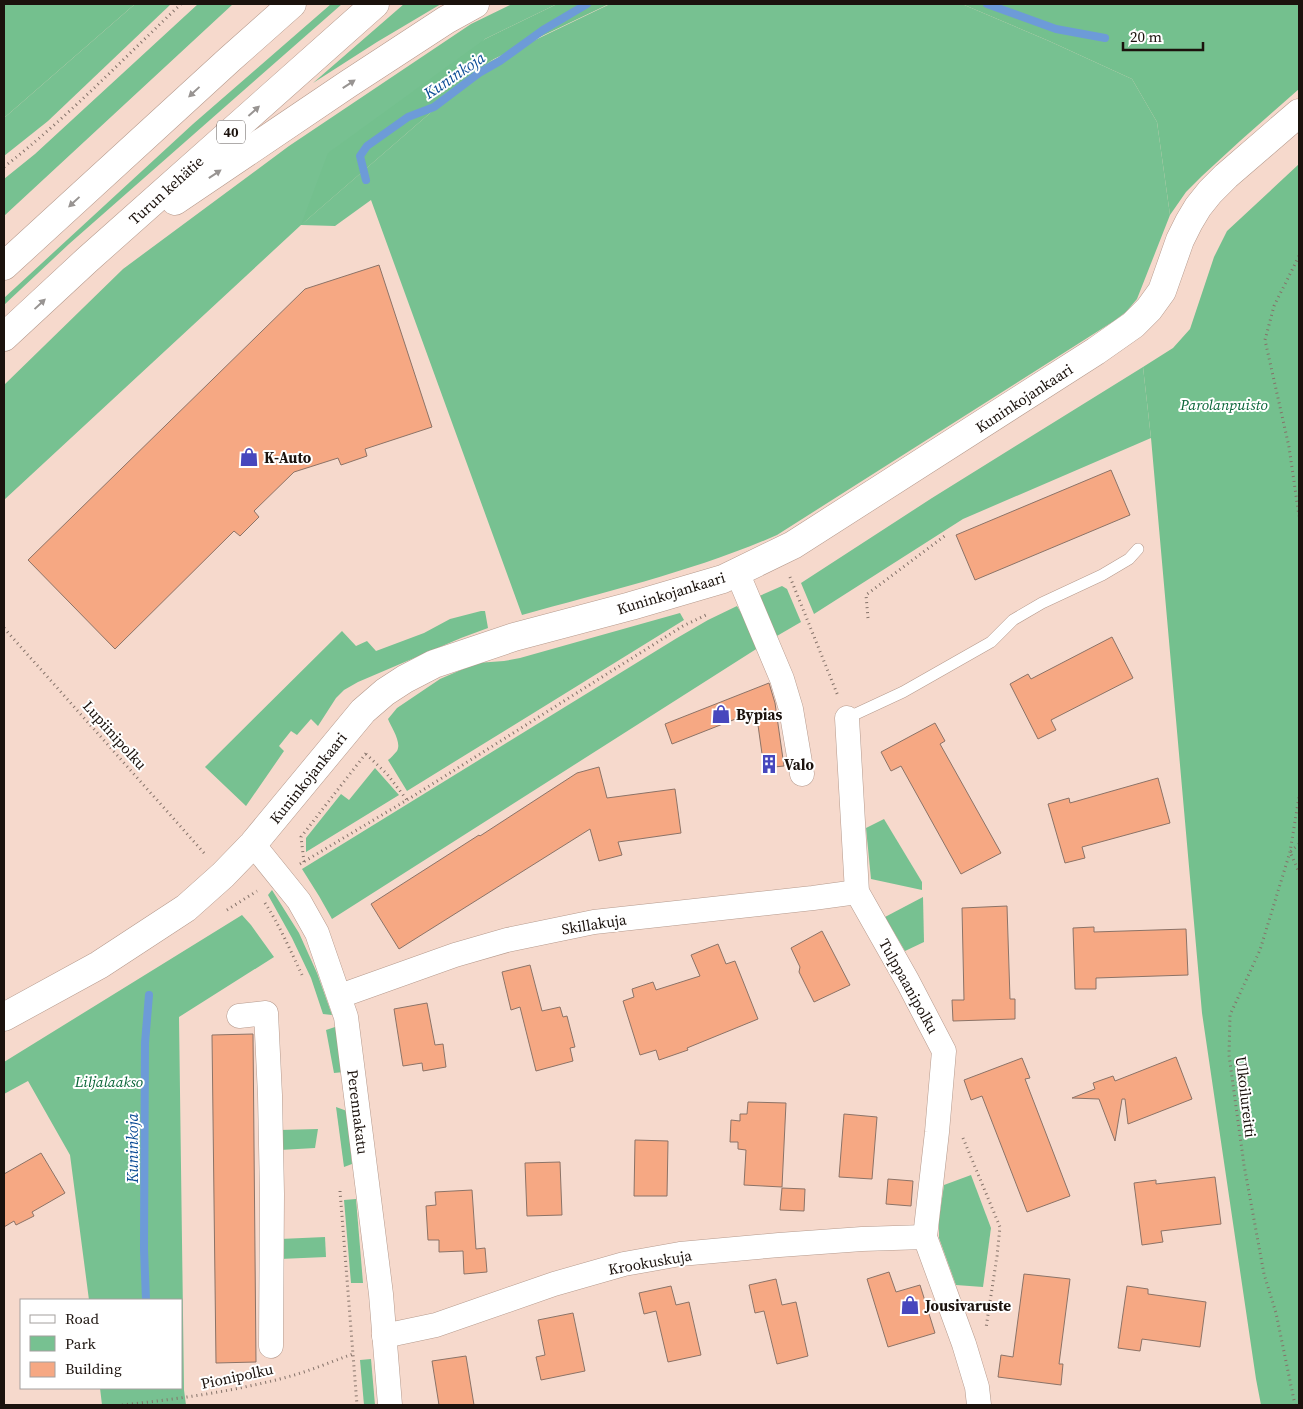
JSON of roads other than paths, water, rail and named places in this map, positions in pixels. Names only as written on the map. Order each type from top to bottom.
[{"type":"main road","points":[[230,59],[273,4]]},
{"type":"main road","points":[[4,266],[292,4]]},
{"type":"main road","name":"Turun kehätie","points":[[4,337],[87,260],[375,4]]},
{"type":"main road","points":[[87,260],[348,84],[446,20],[474,4]]},
{"type":"main road","name":"Kuninkojankaari","points":[[4,1017],[99,965],[186,908],[223,876],[253,844],[363,711],[380,696],[405,679],[434,664],[498,642],[723,579],[793,545],[1096,352],[1133,325],[1149,309],[1162,291],[1180,240],[1198,207],[1210,192],[1299,113]]},
{"type":"street","points":[[737,572],[782,679],[791,709],[802,774]]},
{"type":"street","name":"Tulppaanipolku","points":[[847,718],[857,892],[908,982],[944,1051],[938,1132],[925,1237],[964,1344],[977,1387],[979,1405]]},
{"type":"street","name":"Perennakatu","points":[[253,844],[299,901],[317,933],[346,1017],[381,1294],[390,1405]]},
{"type":"street","name":"Skillakuja","points":[[340,996],[507,940],[594,922],[857,892]]},
{"type":"street","points":[[238,1016],[266,1013],[272,1194],[271,1346]]},
{"type":"street","name":"Krookuskuja","points":[[384,1336],[436,1325],[554,1284],[633,1263],[680,1254],[862,1239],[925,1237]]},
{"type":"lane","points":[[847,718],[903,692],[991,642],[1013,620],[1042,603],[1102,575],[1129,559],[1138,549]]},
{"type":"waterway","name":"Kuninkoja","points":[[366,180],[360,156],[367,146],[408,117],[434,107],[479,73],[500,61],[543,30],[587,4]]},
{"type":"waterway","points":[[987,4],[1056,29],[1105,38]]},
{"type":"waterway","name":"Kuninkoja","points":[[146,1299],[144,1249],[145,1043],[149,995]]},
{"type":"place","name":"K-Auto","points":[[249,457]]},
{"type":"place","name":"Bypias","points":[[721,714]]},
{"type":"place","name":"Valo","points":[[769,764]]},
{"type":"place","name":"Jousivaruste","points":[[910,1305]]},
{"type":"park label","name":"Parolanpuisto","points":[[1224,404]]},
{"type":"park label","name":"Liljalaakso","points":[[109,1081]]}]
